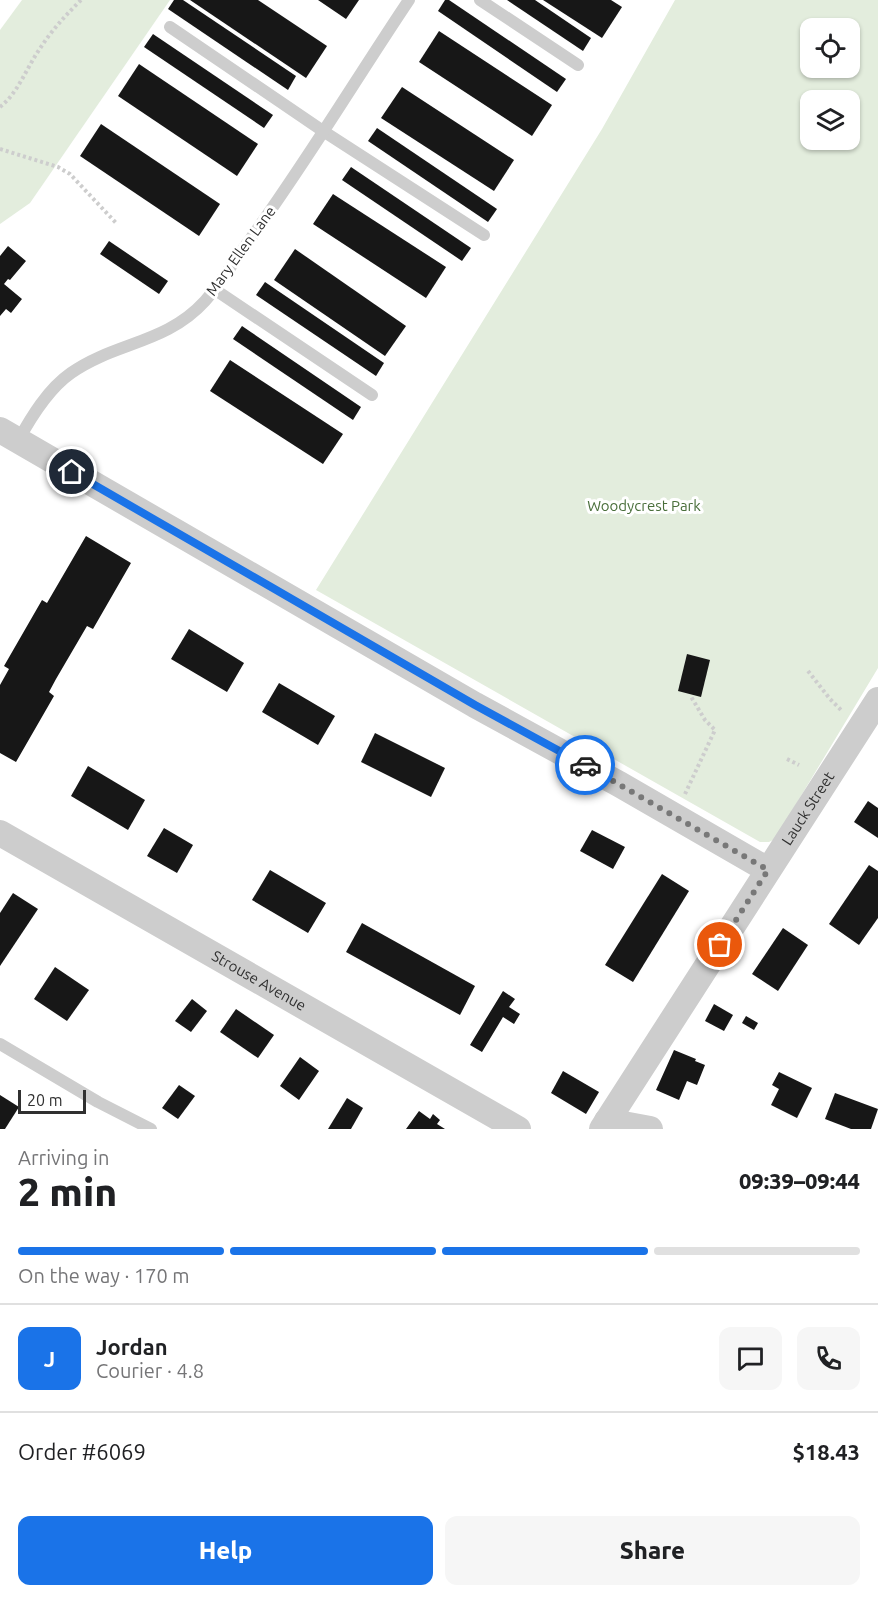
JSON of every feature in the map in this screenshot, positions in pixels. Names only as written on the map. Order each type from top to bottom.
[{"type":"street","points":[[9,436],[475,705],[619,784],[768,870]]},
{"type":"street","name":"Lauck Street","points":[[604,1125],[878,700]]},
{"type":"street","name":"Strouse Avenue","points":[[0,833],[518,1129]]},
{"type":"street","points":[[604,1125],[650,1129]]},
{"type":"lane","name":"Mary Ellen Lane","points":[[9,436],[28,422],[70,374],[97,360],[165,333],[185,320],[206,300],[275,205],[409,0]]},
{"type":"lane","points":[[480,0],[578,65]]},
{"type":"lane","points":[[170,27],[323,131],[484,235]]},
{"type":"lane","points":[[214,289],[372,395]]},
{"type":"lane","points":[[0,1044],[98,1102],[151,1129]]},
{"type":"path","points":[[0,108],[13,94],[56,25],[81,0]]},
{"type":"path","points":[[0,149],[58,167],[70,174],[117,224]]},
{"type":"path","points":[[808,671],[835,705],[849,716]]},
{"type":"path","points":[[682,801],[715,730],[705,720],[690,695]]},
{"type":"path","points":[[787,759],[799,765]]},
{"type":"green space","points":[[22,0],[170,0],[30,203],[0,224],[0,30]]},
{"type":"green space","name":"Woodycrest Park","points":[[675,0],[878,0],[878,668],[775,839],[760,842],[316,590],[602,129]]},
{"type":"building","points":[[174,0],[183,0],[296,76],[288,90],[168,9]]},
{"type":"building","points":[[190,0],[258,0],[327,46],[306,78]]},
{"type":"building","points":[[318,0],[359,0],[346,19]]},
{"type":"building","points":[[445,0],[449,0],[566,79],[557,92],[438,11]]},
{"type":"building","points":[[507,0],[535,0],[591,38],[583,51]]},
{"type":"building","points":[[543,0],[611,0],[622,7],[602,38]]},
{"type":"building","points":[[439,31],[552,105],[532,136],[419,62]]},
{"type":"building","points":[[153,34],[273,115],[264,128],[144,47]]},
{"type":"building","points":[[139,64],[258,144],[237,176],[118,96]]},
{"type":"building","points":[[402,87],[514,160],[494,191],[381,118]]},
{"type":"building","points":[[101,124],[220,204],[199,236],[80,156]]},
{"type":"building","points":[[377,128],[497,209],[488,222],[368,141]]},
{"type":"building","points":[[351,167],[471,248],[462,261],[342,180]]},
{"type":"building","points":[[333,194],[446,267],[426,298],[313,224]]},
{"type":"building","points":[[109,241],[168,281],[159,294],[100,254]]},
{"type":"building","points":[[8,246],[26,261],[4,284],[22,299],[11,313],[6,309],[0,316],[0,256]]},
{"type":"building","points":[[295,249],[406,326],[385,356],[274,280]]},
{"type":"building","points":[[265,282],[384,363],[376,376],[256,295]]},
{"type":"building","points":[[242,326],[361,407],[353,420],[233,339]]},
{"type":"building","points":[[230,360],[343,434],[323,464],[210,391]]},
{"type":"building","points":[[86,536],[131,563],[93,629],[87,626],[56,679],[49,692],[54,696],[16,762],[0,753],[0,685],[9,669],[4,666],[42,600],[47,603]]},
{"type":"building","points":[[189,629],[244,663],[227,692],[171,659]]},
{"type":"building","points":[[687,654],[710,660],[701,697],[678,691]]},
{"type":"building","points":[[279,683],[335,716],[318,745],[262,712]]},
{"type":"building","points":[[375,733],[445,768],[431,797],[361,762]]},
{"type":"building","points":[[88,766],[145,800],[128,830],[71,796]]},
{"type":"building","points":[[868,801],[878,808],[878,838],[854,822]]},
{"type":"building","points":[[164,828],[193,845],[177,873],[147,856]]},
{"type":"building","points":[[592,830],[625,847],[613,869],[580,851]]},
{"type":"building","points":[[869,865],[878,871],[878,918],[859,945],[829,924]]},
{"type":"building","points":[[270,870],[326,903],[308,933],[252,900]]},
{"type":"building","points":[[662,874],[689,891],[633,982],[605,965]]},
{"type":"building","points":[[13,893],[38,909],[0,966],[0,913]]},
{"type":"building","points":[[362,923],[475,986],[460,1015],[346,952]]},
{"type":"building","points":[[783,928],[808,945],[778,991],[752,974]]},
{"type":"building","points":[[55,967],[89,990],[67,1021],[34,999]]},
{"type":"building","points":[[503,991],[515,999],[509,1007],[520,1014],[514,1024],[503,1017],[482,1052],[470,1045]]},
{"type":"building","points":[[192,999],[207,1011],[191,1032],[175,1021]]},
{"type":"building","points":[[714,1004],[733,1015],[724,1031],[705,1021]]},
{"type":"building","points":[[236,1009],[274,1035],[258,1058],[220,1032]]},
{"type":"building","points":[[746,1016],[758,1023],[754,1030],[742,1023]]},
{"type":"building","points":[[674,1050],[705,1065],[697,1085],[687,1081],[679,1100],[656,1090]]},
{"type":"building","points":[[300,1057],[319,1071],[299,1100],[280,1086]]},
{"type":"building","points":[[563,1071],[599,1092],[586,1114],[551,1093]]},
{"type":"building","points":[[779,1072],[812,1088],[797,1118],[771,1105],[779,1089],[772,1085]]},
{"type":"building","points":[[179,1085],[195,1096],[178,1119],[162,1108]]},
{"type":"building","points":[[835,1093],[878,1109],[871,1129],[851,1129],[825,1119]]},
{"type":"building","points":[[0,1095],[19,1107],[5,1129],[0,1129]]},
{"type":"building","points":[[347,1098],[363,1108],[351,1129],[328,1129]]},
{"type":"building","points":[[419,1111],[430,1119],[433,1114],[440,1120],[437,1124],[445,1129],[406,1129]]},
{"type":"way so far","points":[[585,765],[768,870],[720,945]]},
{"type":"route","points":[[72,472],[475,705],[585,765]]}]
